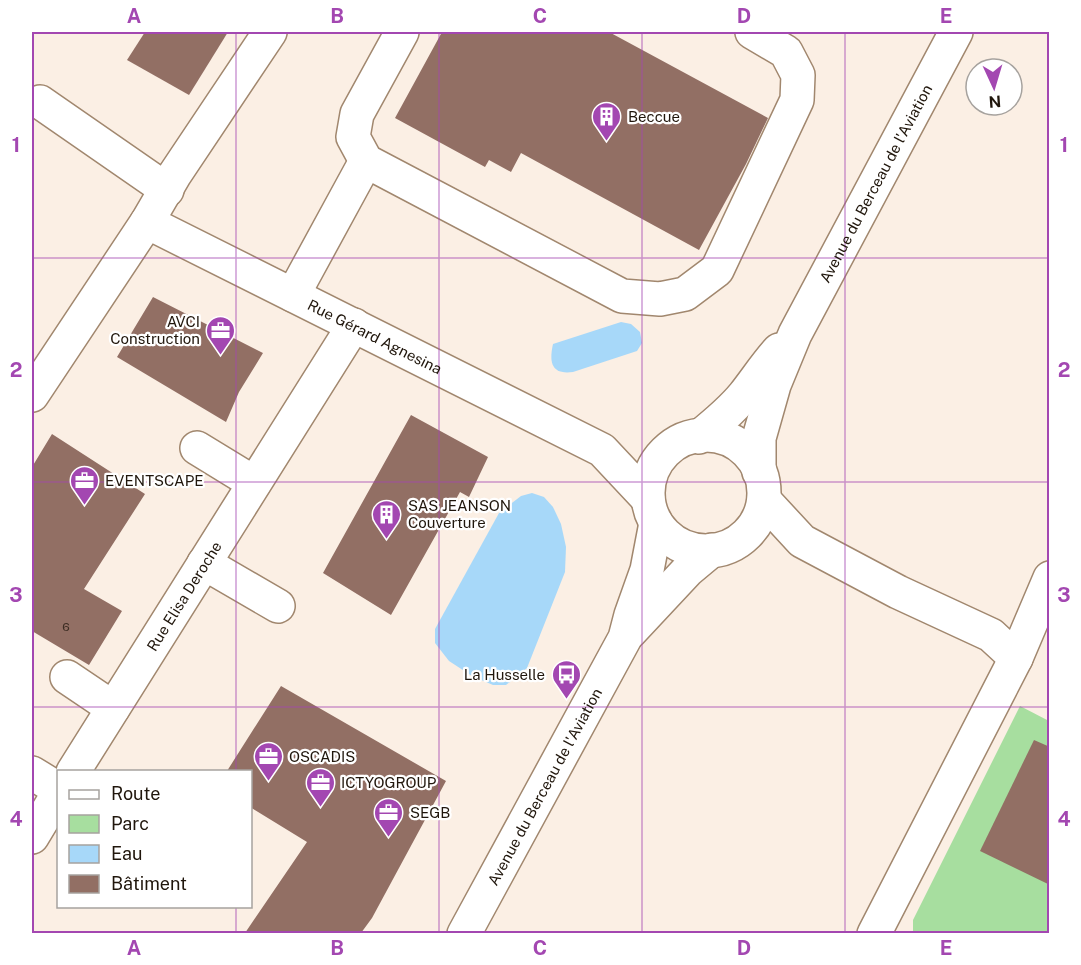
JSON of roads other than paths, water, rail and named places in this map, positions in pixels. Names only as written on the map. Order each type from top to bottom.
[{"type":"street","points":[[32,395],[270,32]]},
{"type":"street","points":[[402,32],[357,114],[354,136],[366,161],[622,296],[660,299],[686,294],[717,270],[797,100],[798,75],[786,52],[752,32]]},
{"type":"street","name":"Avenue du Berceau de l'Aviation","points":[[762,486],[759,438],[774,385],[795,334],[956,32]]},
{"type":"street","points":[[40,102],[167,189]]},
{"type":"street","points":[[293,295],[366,161]]},
{"type":"street","name":"Rue Gérard Agnesina","points":[[147,222],[602,450],[652,511]]},
{"type":"street","name":"Rue Elisa Deroche","points":[[74,770],[354,325]]},
{"type":"street","name":"Avenue du Berceau de l'Aviation","points":[[686,441],[723,417],[766,364],[795,334]]},
{"type":"street","points":[[726,545],[754,530],[761,515],[762,486],[756,464],[743,448],[732,441],[713,436],[686,441],[661,457],[651,473],[652,511],[677,544],[696,550],[726,545],[802,541]]},
{"type":"street","name":"Rue Gérard Agnesina","points":[[602,450],[686,441]]},
{"type":"street","points":[[197,448],[254,483]]},
{"type":"street","points":[[762,486],[802,541],[898,592],[991,635],[1016,658]]},
{"type":"street","name":"Avenue du Berceau de l'Aviation","points":[[464,933],[625,638],[647,570],[652,511]]},
{"type":"street","name":"Avenue du Berceau de l'Aviation","points":[[625,638],[688,570],[726,545]]},
{"type":"street","points":[[204,563],[278,606]]},
{"type":"street","points":[[874,933],[1016,658],[1050,578]]},
{"type":"street","points":[[67,677],[113,708]]},
{"type":"street","points":[[32,773],[57,788]]},
{"type":"street","points":[[32,837],[57,796]]},
{"type":"water","points":[[621,322],[631,324],[640,332],[642,343],[637,351],[573,372],[560,371],[553,366],[551,356],[553,344]]},
{"type":"water","points":[[532,493],[544,497],[553,507],[561,524],[566,547],[565,572],[527,668],[506,685],[493,685],[472,676],[449,661],[435,643],[435,629],[499,513],[521,496]]},
{"type":"place","name":"Beccue","points":[[607,142]]},
{"type":"place","name":"AVCI Construction","points":[[221,356]]},
{"type":"place","name":"EVENTSCAPE","points":[[84,506]]},
{"type":"place","name":"SAS JEANSON Couverture","points":[[387,540]]},
{"type":"place","name":"La Husselle","points":[[566,700]]},
{"type":"place","name":"OSCADIS","points":[[268,782]]},
{"type":"place","name":"ICTYOGROUP","points":[[320,808]]},
{"type":"place","name":"SEGB","points":[[389,838]]}]
